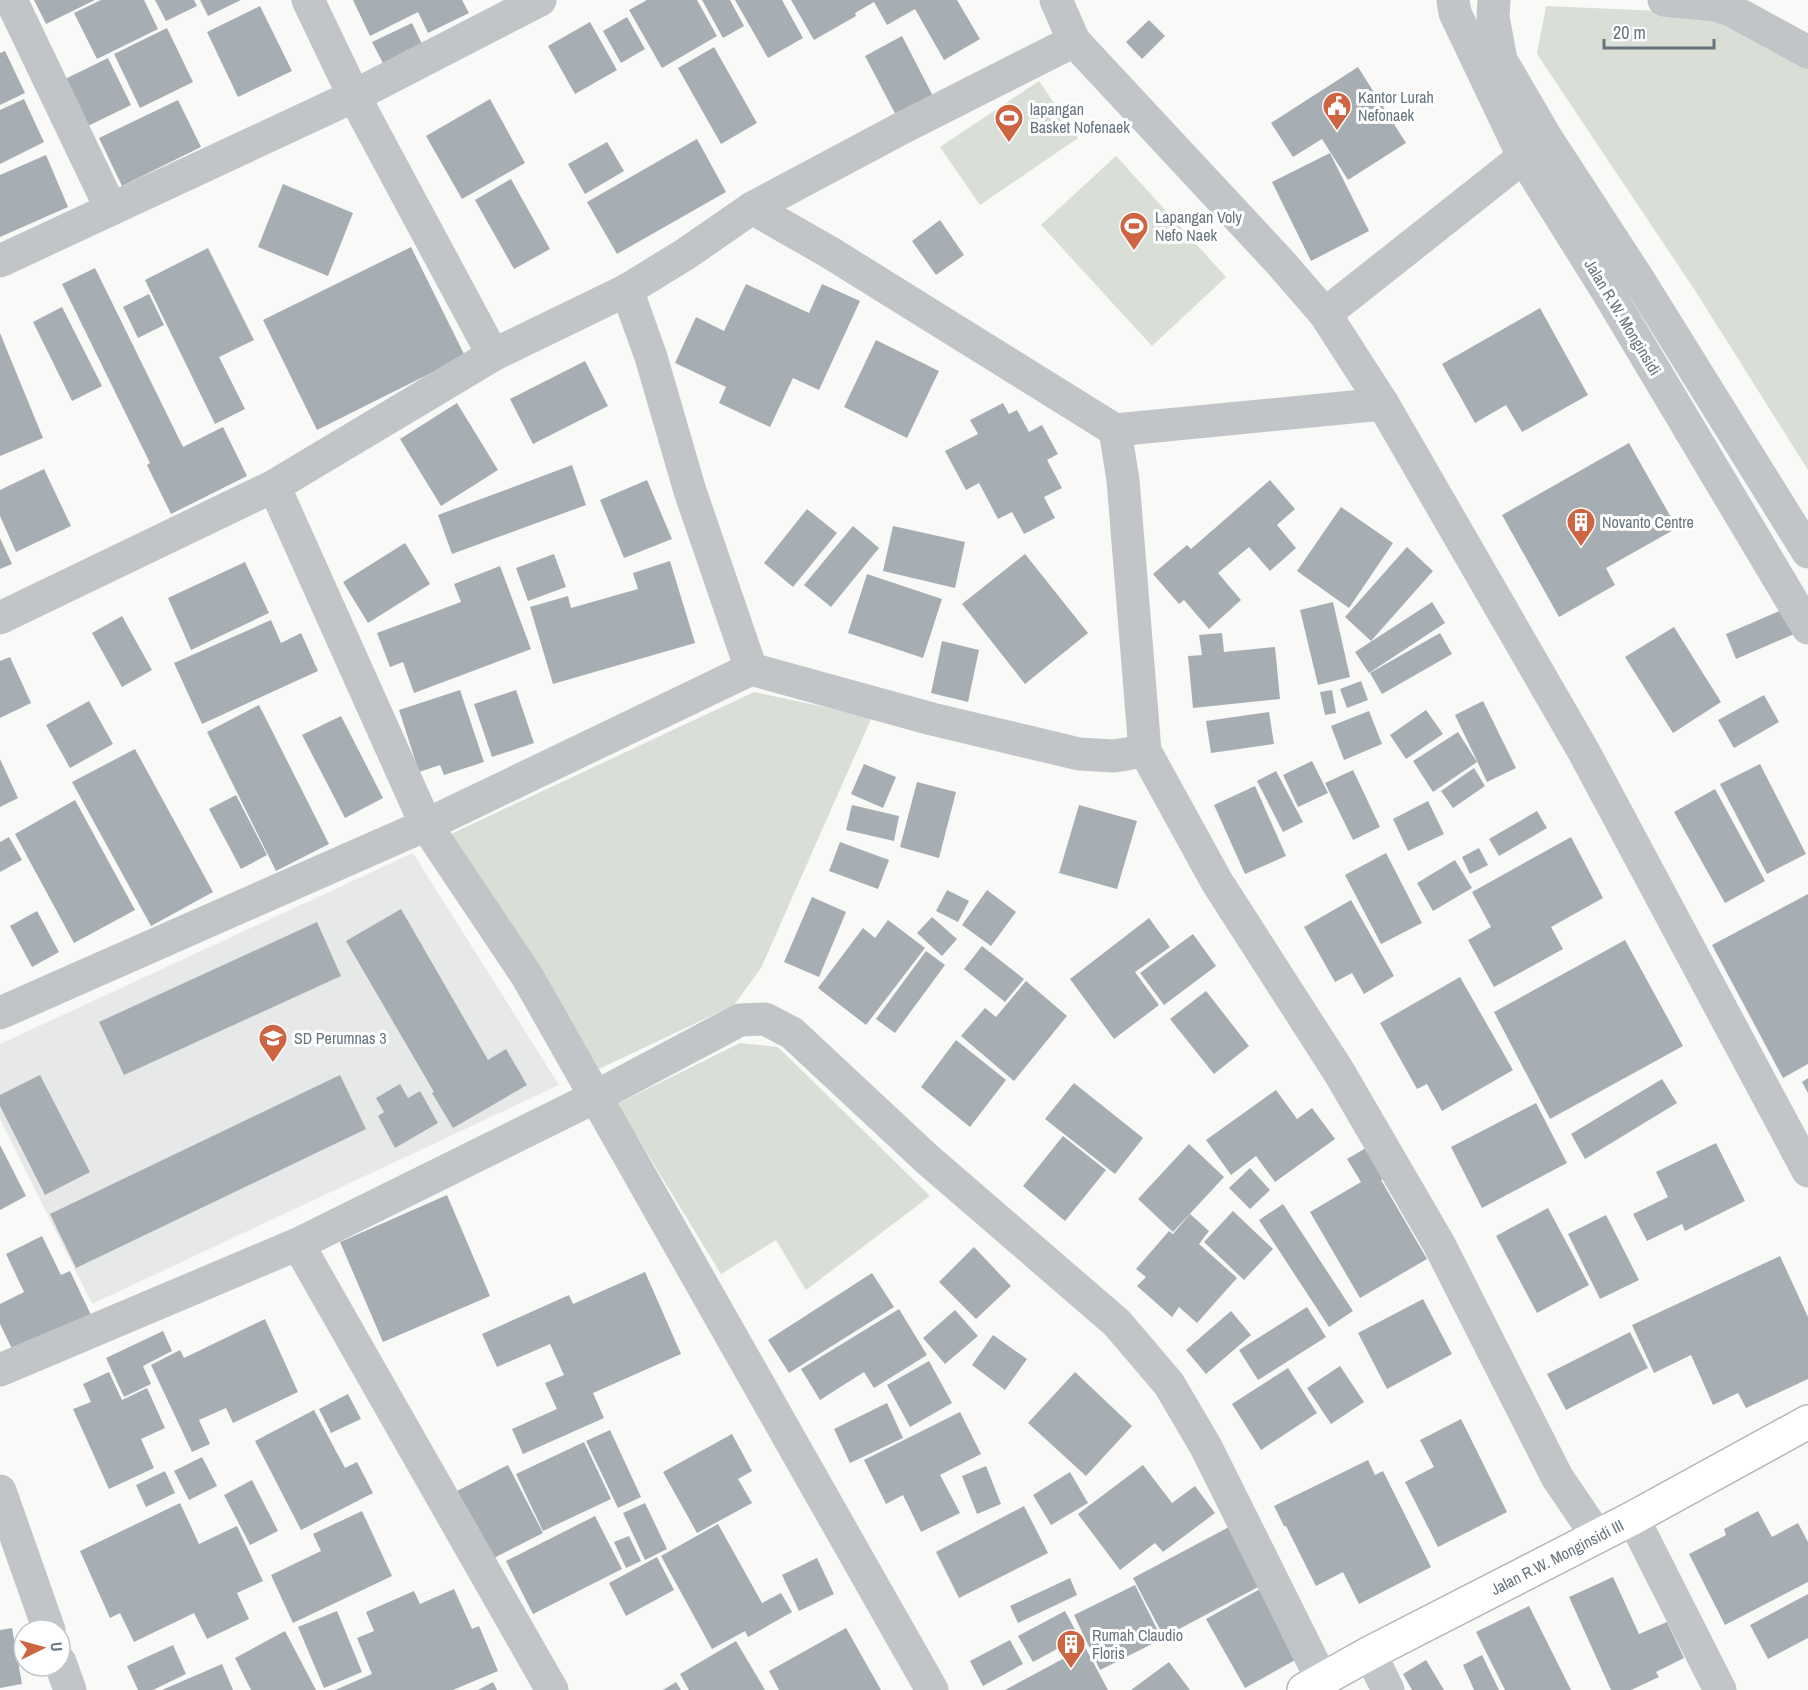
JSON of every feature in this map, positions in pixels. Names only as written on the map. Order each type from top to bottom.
[{"type":"main road","name":"Jalan R.W. Monginsidi III","points":[[1313,1685],[1370,1653],[1633,1518],[1808,1422]]},
{"type":"street","points":[[10,0],[111,209]]},
{"type":"street","points":[[308,0],[354,96],[493,355]]},
{"type":"street","points":[[0,261],[354,96],[540,0]]},
{"type":"street","points":[[1056,0],[1074,40],[1279,261],[1325,314],[1383,404],[1584,752],[1808,1171]]},
{"type":"street","name":"Jalan R.W. Monginsidi","points":[[1453,0],[1455,13],[1536,148],[1610,294],[1808,627]]},
{"type":"street","name":"Jalan R.W. Monginsidi","points":[[1494,0],[1493,17],[1502,60],[1536,148],[1637,277],[1808,552]]},
{"type":"street","points":[[1664,0],[1731,10],[1808,52]]},
{"type":"street","points":[[0,618],[274,486],[493,355],[627,290],[684,255],[752,208],[1074,40]]},
{"type":"street","points":[[1325,314],[1536,148]]},
{"type":"street","points":[[752,208],[829,252],[1115,430],[1383,404]]},
{"type":"street","points":[[627,290],[651,357],[690,491],[751,669]]},
{"type":"street","points":[[1115,430],[1123,480],[1144,751],[1217,882],[1339,1072],[1433,1234],[1557,1477],[1597,1536]]},
{"type":"street","points":[[274,486],[426,825],[527,976],[932,1690]]},
{"type":"street","points":[[0,1014],[426,825],[751,669],[932,719],[1079,754],[1114,756],[1144,751]]},
{"type":"street","points":[[0,1371],[298,1244],[595,1097],[740,1020],[765,1019],[792,1033],[927,1159],[1117,1323],[1169,1384],[1206,1447],[1313,1685]]},
{"type":"street","points":[[298,1244],[552,1690]]},
{"type":"street","points":[[0,1491],[45,1618]]},
{"type":"street","points":[[1633,1518],[1720,1690]]},
{"type":"street","points":[[1370,1653],[1388,1690]]},
{"type":"shaded area","points":[[1546,6],[1728,14],[1808,59],[1808,470],[1696,292],[1537,54]]},
{"type":"shaded area","name":"lapangan Basket Nofenaek","points":[[1039,81],[1078,138],[980,205],[940,147]]},
{"type":"shaded area","name":"Lapangan Voly Nefo Naek","points":[[1116,156],[1226,277],[1152,346],[1041,225]]},
{"type":"shaded area","points":[[754,692],[872,717],[761,968],[734,1005],[599,1069],[451,834]]},
{"type":"shaded area","name":"SD Perumnas 3","points":[[413,853],[559,1085],[92,1304],[0,1119],[0,1044]]},
{"type":"shaded area","points":[[740,1043],[778,1047],[930,1196],[806,1290],[776,1240],[721,1274],[617,1104]]},
{"type":"building","points":[[34,0],[95,0],[46,24]]},
{"type":"building","points":[[101,0],[144,0],[158,29],[97,59],[74,13]]},
{"type":"building","points":[[155,0],[194,0],[197,6],[166,21]]},
{"type":"building","points":[[200,0],[241,0],[208,16]]},
{"type":"building","points":[[353,0],[462,0],[469,13],[428,33],[418,12],[370,36]]},
{"type":"building","points":[[647,0],[697,0],[717,36],[662,68],[629,10]]},
{"type":"building","points":[[702,0],[730,0],[744,26],[723,38]]},
{"type":"building","points":[[735,0],[782,0],[803,38],[768,58]]},
{"type":"building","points":[[791,0],[957,0],[980,39],[944,60],[915,9],[887,25],[874,2],[855,13],[856,16],[814,40]]},
{"type":"building","points":[[260,6],[292,71],[238,97],[207,32]]},
{"type":"building","points":[[627,17],[645,49],[621,63],[603,31]]},
{"type":"building","points":[[1149,20],[1165,36],[1142,59],[1126,42]]},
{"type":"building","points":[[590,22],[617,70],[575,94],[548,46]]},
{"type":"building","points":[[412,23],[423,46],[384,65],[372,42]]},
{"type":"building","points":[[167,28],[193,82],[140,108],[114,54]]},
{"type":"building","points":[[902,36],[936,102],[899,121],[865,56]]},
{"type":"building","points":[[714,47],[757,123],[721,144],[678,68]]},
{"type":"building","points":[[5,51],[25,93],[0,105],[0,53]]},
{"type":"building","points":[[108,58],[131,105],[86,127],[63,80]]},
{"type":"building","name":"Kantor Lurah Nefonaek","points":[[1358,67],[1406,143],[1348,180],[1322,139],[1293,157],[1271,123]]},
{"type":"building","points":[[24,99],[44,142],[0,164],[0,110]]},
{"type":"building","points":[[490,99],[525,163],[462,199],[426,136]]},
{"type":"building","points":[[178,100],[201,147],[122,186],[99,138]]},
{"type":"building","points":[[697,139],[726,192],[617,254],[587,202]]},
{"type":"building","points":[[607,142],[624,171],[585,194],[568,164]]},
{"type":"building","points":[[1330,153],[1369,231],[1311,261],[1272,182]]},
{"type":"building","points":[[46,155],[68,207],[0,237],[0,175]]},
{"type":"building","points":[[511,179],[550,249],[514,269],[475,200]]},
{"type":"building","points":[[283,184],[353,213],[328,276],[258,247]]},
{"type":"building","points":[[940,220],[964,255],[936,275],[912,241]]},
{"type":"building","points":[[411,247],[465,356],[317,430],[263,320]]},
{"type":"building","points":[[208,248],[254,340],[219,357],[245,409],[215,424],[145,280]]},
{"type":"building","points":[[95,268],[183,447],[223,427],[247,476],[171,514],[147,465],[150,463],[62,284]]},
{"type":"building","points":[[746,284],[809,313],[822,284],[860,301],[819,390],[793,378],[770,427],[719,403],[726,387],[675,363],[696,317],[724,331]]},
{"type":"building","points":[[149,294],[164,325],[138,338],[123,307]]},
{"type":"building","points":[[62,307],[102,386],[72,401],[33,322]]},
{"type":"building","points":[[1540,308],[1588,395],[1522,432],[1506,405],[1475,423],[1442,364]]},
{"type":"building","points":[[0,333],[43,438],[0,456]]},
{"type":"building","points":[[876,340],[939,371],[907,438],[844,407]]},
{"type":"building","points":[[585,361],[608,406],[533,444],[510,399]]},
{"type":"building","points":[[457,403],[498,470],[441,506],[400,439]]},
{"type":"building","points":[[1003,403],[1009,414],[1017,410],[1029,432],[1042,425],[1058,454],[1047,460],[1062,488],[1044,497],[1055,518],[1024,534],[1012,512],[998,519],[979,483],[966,490],[945,451],[978,434],[970,420]]},
{"type":"building","name":"Novanto Centre","points":[[1629,443],[1677,528],[1606,568],[1615,585],[1559,617],[1502,515]]},
{"type":"building","points":[[572,465],[586,505],[452,554],[438,515]]},
{"type":"building","points":[[44,469],[71,526],[16,552],[0,516],[0,490]]},
{"type":"building","points":[[647,480],[672,539],[624,558],[600,500]]},
{"type":"building","points":[[1270,480],[1295,509],[1277,525],[1296,548],[1270,571],[1249,547],[1218,573],[1241,600],[1209,629],[1184,600],[1179,604],[1153,574],[1187,545],[1191,549]]},
{"type":"building","points":[[1341,507],[1393,543],[1349,608],[1297,571]]},
{"type":"building","points":[[807,509],[837,533],[793,587],[764,563]]},
{"type":"building","points":[[853,526],[879,548],[831,607],[804,585]]},
{"type":"building","points":[[893,526],[965,542],[955,588],[883,571]]},
{"type":"building","points":[[0,538],[12,564],[0,569]]},
{"type":"building","points":[[405,543],[430,584],[368,623],[343,582]]},
{"type":"building","points":[[1407,547],[1433,571],[1371,641],[1345,617]]},
{"type":"building","points":[[554,554],[566,587],[528,601],[516,568]]},
{"type":"building","points":[[1025,554],[1088,633],[1025,684],[962,604]]},
{"type":"building","points":[[670,561],[695,643],[553,684],[530,607],[568,596],[571,608],[638,589],[633,573]]},
{"type":"building","points":[[245,562],[269,613],[191,650],[168,598]]},
{"type":"building","points":[[500,566],[531,649],[414,693],[403,662],[390,667],[377,633],[461,602],[454,584]]},
{"type":"building","points":[[867,574],[942,599],[923,658],[848,633]]},
{"type":"building","points":[[1333,602],[1350,677],[1318,685],[1300,610]]},
{"type":"building","points":[[1432,602],[1445,623],[1369,673],[1355,652]]},
{"type":"building","points":[[1784,609],[1794,634],[1736,659],[1726,634]]},
{"type":"building","points":[[122,616],[152,670],[122,687],[92,633]]},
{"type":"building","points":[[271,620],[281,643],[301,633],[318,671],[202,724],[174,663]]},
{"type":"building","points":[[1674,627],[1721,702],[1673,733],[1625,657]]},
{"type":"building","points":[[1222,633],[1224,652],[1275,647],[1280,699],[1193,708],[1188,656],[1202,655],[1199,635]]},
{"type":"building","points":[[1440,633],[1452,654],[1382,694],[1370,673]]},
{"type":"building","points":[[942,641],[979,650],[968,702],[931,693]]},
{"type":"building","points":[[10,657],[31,703],[0,718],[0,661]]},
{"type":"building","points":[[1361,681],[1368,700],[1347,708],[1340,689]]},
{"type":"building","points":[[460,690],[484,762],[444,775],[440,765],[419,772],[399,710]]},
{"type":"building","points":[[516,690],[534,743],[492,757],[474,704]]},
{"type":"building","points":[[1332,690],[1336,713],[1325,715],[1320,692]]},
{"type":"building","points":[[1764,695],[1779,722],[1734,748],[1718,720]]},
{"type":"building","points":[[89,701],[113,744],[70,768],[46,725]]},
{"type":"building","points":[[1483,701],[1516,768],[1487,782],[1455,715]]},
{"type":"building","points":[[259,705],[329,844],[276,871],[207,732]]},
{"type":"building","points":[[1426,710],[1443,734],[1406,759],[1390,735]]},
{"type":"building","points":[[1369,711],[1382,744],[1344,760],[1331,726]]},
{"type":"building","points":[[1269,712],[1274,744],[1211,753],[1206,721]]},
{"type":"building","points":[[341,716],[383,798],[345,818],[302,735]]},
{"type":"building","points":[[1458,732],[1477,762],[1433,792],[1413,761]]},
{"type":"building","points":[[135,749],[213,892],[151,926],[72,782]]},
{"type":"building","points":[[0,759],[18,798],[0,807]]},
{"type":"building","points":[[1312,761],[1328,793],[1298,807],[1283,775]]},
{"type":"building","points":[[864,764],[896,777],[883,808],[851,794]]},
{"type":"building","points":[[1760,764],[1806,854],[1767,874],[1720,784]]},
{"type":"building","points":[[1474,768],[1485,786],[1453,808],[1441,791]]},
{"type":"building","points":[[1353,770],[1380,827],[1353,840],[1325,783]]},
{"type":"building","points":[[1276,771],[1303,822],[1283,832],[1257,781]]},
{"type":"building","points":[[917,782],[956,792],[939,858],[900,847]]},
{"type":"building","points":[[1255,786],[1286,856],[1245,874],[1214,805]]},
{"type":"building","points":[[1715,789],[1765,881],[1725,903],[1674,812]]},
{"type":"building","points":[[236,795],[267,855],[241,869],[209,809]]},
{"type":"building","points":[[75,800],[135,910],[74,943],[15,834]]},
{"type":"building","points":[[1428,801],[1444,834],[1408,851],[1393,819]]},
{"type":"building","points":[[852,805],[899,816],[894,841],[846,830]]},
{"type":"building","points":[[1079,805],[1137,821],[1117,889],[1059,873]]},
{"type":"building","points":[[1537,811],[1547,828],[1499,856],[1489,839]]},
{"type":"building","points":[[9,837],[22,860],[0,872],[0,842]]},
{"type":"building","points":[[1571,837],[1603,898],[1551,927],[1563,949],[1494,987],[1468,940],[1491,927],[1472,892]]},
{"type":"building","points":[[840,842],[889,860],[878,889],[829,871]]},
{"type":"building","points":[[1479,848],[1488,865],[1470,874],[1462,857]]},
{"type":"building","points":[[1386,853],[1422,923],[1381,944],[1345,875]]},
{"type":"building","points":[[1455,860],[1472,888],[1433,911],[1417,883]]},
{"type":"building","points":[[947,890],[969,901],[958,922],[936,911]]},
{"type":"building","points":[[987,890],[1016,912],[991,946],[962,925]]},
{"type":"building","points":[[1808,894],[1808,1064],[1783,1078],[1712,945]]},
{"type":"building","points":[[812,897],[846,912],[819,977],[784,962]]},
{"type":"building","points":[[1351,900],[1394,976],[1364,994],[1352,973],[1335,982],[1304,927]]},
{"type":"building","points":[[401,909],[488,1060],[506,1049],[527,1085],[453,1128],[346,941]]},
{"type":"building","points":[[37,911],[59,952],[32,967],[10,926]]},
{"type":"building","points":[[932,917],[957,939],[942,956],[917,933]]},
{"type":"building","points":[[1149,918],[1170,947],[1135,972],[1159,1005],[1114,1039],[1070,979]]},
{"type":"building","points":[[888,920],[925,948],[866,1025],[818,988],[863,928],[875,938]]},
{"type":"building","points":[[317,922],[341,976],[124,1075],[99,1022]]},
{"type":"building","points":[[1193,934],[1216,966],[1164,1005],[1140,973]]},
{"type":"building","points":[[1625,940],[1683,1046],[1550,1119],[1494,1012]]},
{"type":"building","points":[[982,946],[1024,979],[1005,1002],[964,969]]},
{"type":"building","points":[[926,951],[945,965],[895,1033],[876,1019]]},
{"type":"building","points":[[1460,977],[1513,1070],[1442,1111],[1427,1084],[1417,1089],[1380,1023]]},
{"type":"building","points":[[1026,981],[1067,1016],[1014,1081],[961,1036],[985,1008],[996,1017]]},
{"type":"building","points":[[1206,991],[1249,1046],[1214,1074],[1170,1019]]},
{"type":"building","points":[[956,1040],[1006,1080],[970,1127],[921,1087]]},
{"type":"building","points":[[40,1075],[90,1172],[45,1195],[0,1106],[0,1095]]},
{"type":"building","points":[[340,1075],[366,1129],[76,1268],[50,1214]]},
{"type":"building","points":[[1808,1078],[1808,1093],[1802,1082]]},
{"type":"building","points":[[1662,1079],[1677,1103],[1585,1159],[1571,1134]]},
{"type":"building","points":[[1074,1083],[1143,1138],[1115,1174],[1045,1119]]},
{"type":"building","points":[[400,1084],[408,1098],[420,1091],[438,1123],[395,1148],[378,1116],[384,1112],[376,1098]]},
{"type":"building","points":[[1276,1090],[1297,1119],[1312,1108],[1335,1139],[1275,1182],[1256,1156],[1231,1175],[1206,1140]]},
{"type":"building","points":[[1536,1103],[1567,1163],[1482,1208],[1451,1147]]},
{"type":"building","points":[[1063,1136],[1106,1170],[1065,1221],[1023,1186]]},
{"type":"building","points":[[1716,1143],[1745,1201],[1685,1231],[1682,1224],[1647,1241],[1633,1214],[1668,1197],[1656,1172]]},
{"type":"building","points":[[1189,1144],[1224,1177],[1173,1232],[1138,1199]]},
{"type":"building","points":[[0,1145],[26,1196],[0,1210]]},
{"type":"building","points":[[1371,1145],[1389,1175],[1381,1180],[1427,1259],[1360,1298],[1310,1212],[1361,1182],[1347,1159]]},
{"type":"building","points":[[1250,1168],[1270,1190],[1250,1209],[1229,1188]]},
{"type":"building","points":[[447,1195],[490,1296],[383,1342],[340,1242]]},
{"type":"building","points":[[1283,1204],[1353,1311],[1329,1327],[1259,1220]]},
{"type":"building","points":[[1548,1208],[1589,1285],[1537,1313],[1496,1236]]},
{"type":"building","points":[[1233,1211],[1273,1249],[1244,1280],[1204,1242]]},
{"type":"building","points":[[1190,1214],[1209,1231],[1199,1244],[1237,1278],[1197,1323],[1179,1307],[1172,1317],[1137,1286],[1146,1277],[1136,1269],[1169,1231],[1173,1234]]},
{"type":"building","points":[[1606,1215],[1639,1280],[1600,1299],[1568,1234]]},
{"type":"building","points":[[42,1236],[61,1275],[70,1271],[93,1319],[16,1357],[0,1324],[0,1304],[24,1292],[6,1254]]},
{"type":"building","points":[[974,1247],[1011,1286],[976,1319],[939,1282]]},
{"type":"building","points":[[1780,1256],[1808,1317],[1808,1379],[1746,1408],[1738,1393],[1713,1405],[1691,1355],[1654,1373],[1632,1325]]},
{"type":"building","points":[[645,1272],[681,1354],[593,1393],[604,1418],[523,1454],[512,1429],[557,1409],[545,1383],[564,1375],[550,1344],[497,1367],[482,1334],[569,1295],[573,1304]]},
{"type":"building","points":[[872,1273],[894,1307],[789,1373],[768,1340]]},
{"type":"building","points":[[1423,1299],[1452,1354],[1387,1389],[1358,1333]]},
{"type":"building","points":[[1307,1307],[1326,1337],[1258,1380],[1239,1350]]},
{"type":"building","points":[[899,1309],[927,1355],[874,1388],[864,1372],[820,1400],[801,1369]]},
{"type":"building","points":[[955,1310],[978,1336],[945,1364],[923,1338]]},
{"type":"building","points":[[1231,1311],[1251,1335],[1206,1374],[1186,1350]]},
{"type":"building","points":[[265,1319],[298,1392],[233,1423],[226,1408],[199,1420],[210,1444],[192,1452],[151,1365],[180,1350],[184,1358]]},
{"type":"building","points":[[163,1331],[172,1351],[143,1366],[151,1384],[124,1397],[106,1358]]},
{"type":"building","points":[[1630,1332],[1648,1368],[1566,1410],[1547,1374]]},
{"type":"building","points":[[993,1335],[1027,1359],[1005,1390],[972,1365]]},
{"type":"building","points":[[929,1361],[952,1403],[910,1427],[887,1385]]},
{"type":"building","points":[[1340,1366],[1364,1402],[1331,1424],[1307,1388]]},
{"type":"building","points":[[1288,1368],[1317,1413],[1261,1450],[1232,1404]]},
{"type":"building","points":[[109,1372],[122,1400],[147,1388],[165,1428],[141,1439],[154,1468],[109,1489],[73,1409],[91,1402],[83,1384]]},
{"type":"building","points":[[1075,1372],[1132,1426],[1086,1476],[1028,1423]]},
{"type":"building","points":[[348,1394],[361,1419],[331,1433],[319,1409]]},
{"type":"building","points":[[887,1403],[903,1438],[850,1463],[834,1429]]},
{"type":"building","points":[[314,1410],[345,1468],[357,1462],[373,1493],[301,1530],[255,1441]]},
{"type":"building","points":[[960,1412],[981,1454],[940,1475],[960,1513],[921,1532],[903,1495],[886,1504],[864,1460]]},
{"type":"building","points":[[1461,1419],[1507,1512],[1438,1547],[1405,1482],[1434,1467],[1420,1440]]},
{"type":"building","points":[[610,1430],[641,1497],[618,1508],[586,1441]]},
{"type":"building","points":[[732,1434],[752,1471],[738,1479],[752,1503],[697,1533],[663,1472]]},
{"type":"building","points":[[584,1442],[611,1499],[543,1531],[516,1474]]},
{"type":"building","points":[[202,1457],[217,1486],[189,1500],[174,1471]]},
{"type":"building","points":[[1368,1460],[1375,1475],[1383,1471],[1431,1567],[1359,1604],[1343,1572],[1316,1586],[1274,1506]]},
{"type":"building","points":[[508,1465],[543,1533],[490,1560],[455,1492]]},
{"type":"building","points":[[1143,1465],[1172,1503],[1195,1486],[1215,1513],[1163,1552],[1155,1543],[1120,1570],[1078,1514]]},
{"type":"building","points":[[986,1466],[1001,1504],[977,1514],[962,1476]]},
{"type":"building","points":[[165,1471],[175,1493],[146,1507],[136,1485]]},
{"type":"building","points":[[1070,1472],[1088,1503],[1051,1525],[1033,1495]]},
{"type":"building","points":[[252,1480],[278,1531],[250,1545],[224,1495]]},
{"type":"building","points":[[180,1503],[199,1544],[237,1526],[263,1581],[237,1593],[249,1619],[207,1639],[194,1613],[134,1642],[120,1613],[110,1618],[80,1551]]},
{"type":"building","points":[[645,1503],[667,1549],[645,1560],[623,1513]]},
{"type":"building","points":[[1024,1506],[1048,1553],[959,1598],[936,1552]]},
{"type":"building","points":[[362,1511],[392,1576],[293,1623],[271,1575],[321,1551],[313,1534]]},
{"type":"building","points":[[1758,1511],[1772,1537],[1798,1523],[1808,1542],[1808,1582],[1725,1625],[1689,1554],[1726,1535],[1724,1529]]},
{"type":"building","points":[[595,1516],[622,1569],[533,1614],[506,1561]]},
{"type":"building","points":[[718,1524],[762,1603],[781,1593],[792,1612],[748,1637],[745,1631],[712,1649],[661,1556]]},
{"type":"building","points":[[1229,1527],[1260,1586],[1164,1637],[1133,1578]]},
{"type":"building","points":[[629,1536],[641,1561],[626,1568],[614,1542]]},
{"type":"building","points":[[657,1557],[674,1590],[626,1616],[609,1583]]},
{"type":"building","points":[[817,1558],[834,1594],[799,1611],[782,1575]]},
{"type":"building","points":[[1613,1577],[1639,1634],[1667,1622],[1684,1658],[1656,1672],[1659,1677],[1631,1690],[1611,1690],[1569,1597]]},
{"type":"building","points":[[1070,1578],[1077,1595],[1018,1623],[1010,1606]]},
{"type":"building","points":[[1135,1585],[1162,1639],[1100,1670],[1074,1615]]},
{"type":"building","points":[[454,1589],[472,1629],[479,1626],[498,1671],[453,1690],[335,1690],[372,1674],[357,1638],[374,1631],[366,1612],[414,1591],[420,1604]]},
{"type":"building","points":[[1260,1589],[1297,1659],[1245,1688],[1206,1619]]},
{"type":"building","points":[[1808,1594],[1808,1638],[1768,1659],[1750,1625]]},
{"type":"building","points":[[1529,1606],[1571,1690],[1505,1690],[1476,1632]]},
{"type":"building","points":[[337,1611],[362,1672],[324,1688],[298,1627]]},
{"type":"building","points":[[1065,1611],[1079,1637],[1033,1662],[1018,1636]]},
{"type":"building","points":[[12,1628],[12,1678],[21,1678],[22,1684],[0,1688],[0,1630]]},
{"type":"building","points":[[846,1628],[881,1690],[779,1690],[769,1671]]},
{"type":"building","points":[[285,1631],[316,1690],[251,1690],[235,1658]]},
{"type":"building","points":[[1010,1640],[1023,1664],[983,1686],[970,1661]]},
{"type":"building","points":[[736,1641],[765,1690],[689,1690],[680,1674]]},
{"type":"building","points":[[173,1645],[186,1674],[153,1690],[138,1690],[127,1666]]},
{"type":"building","name":"Rumah Claudio Floris","points":[[1085,1647],[1108,1690],[1005,1690]]},
{"type":"building","points":[[1482,1655],[1499,1690],[1474,1690],[1463,1665]]},
{"type":"building","points":[[1426,1660],[1444,1690],[1412,1690],[1403,1674]]},
{"type":"building","points":[[1169,1662],[1190,1690],[1131,1690]]},
{"type":"building","points":[[222,1664],[233,1690],[162,1690]]},
{"type":"building","points":[[493,1682],[497,1690],[478,1690]]},
{"type":"building","points":[[676,1682],[681,1690],[663,1690]]},
{"type":"place","name":"Kantor Lurah Nefonaek","points":[[1337,132]]},
{"type":"place","name":"lapangan Basket Nofenaek","points":[[1009,144]]},
{"type":"place","name":"Lapangan Voly Nefo Naek","points":[[1134,252]]},
{"type":"place","name":"Novanto Centre","points":[[1581,548]]},
{"type":"place","name":"SD Perumnas 3","points":[[273,1064]]},
{"type":"place","name":"Rumah Claudio Floris","points":[[1071,1670]]}]
